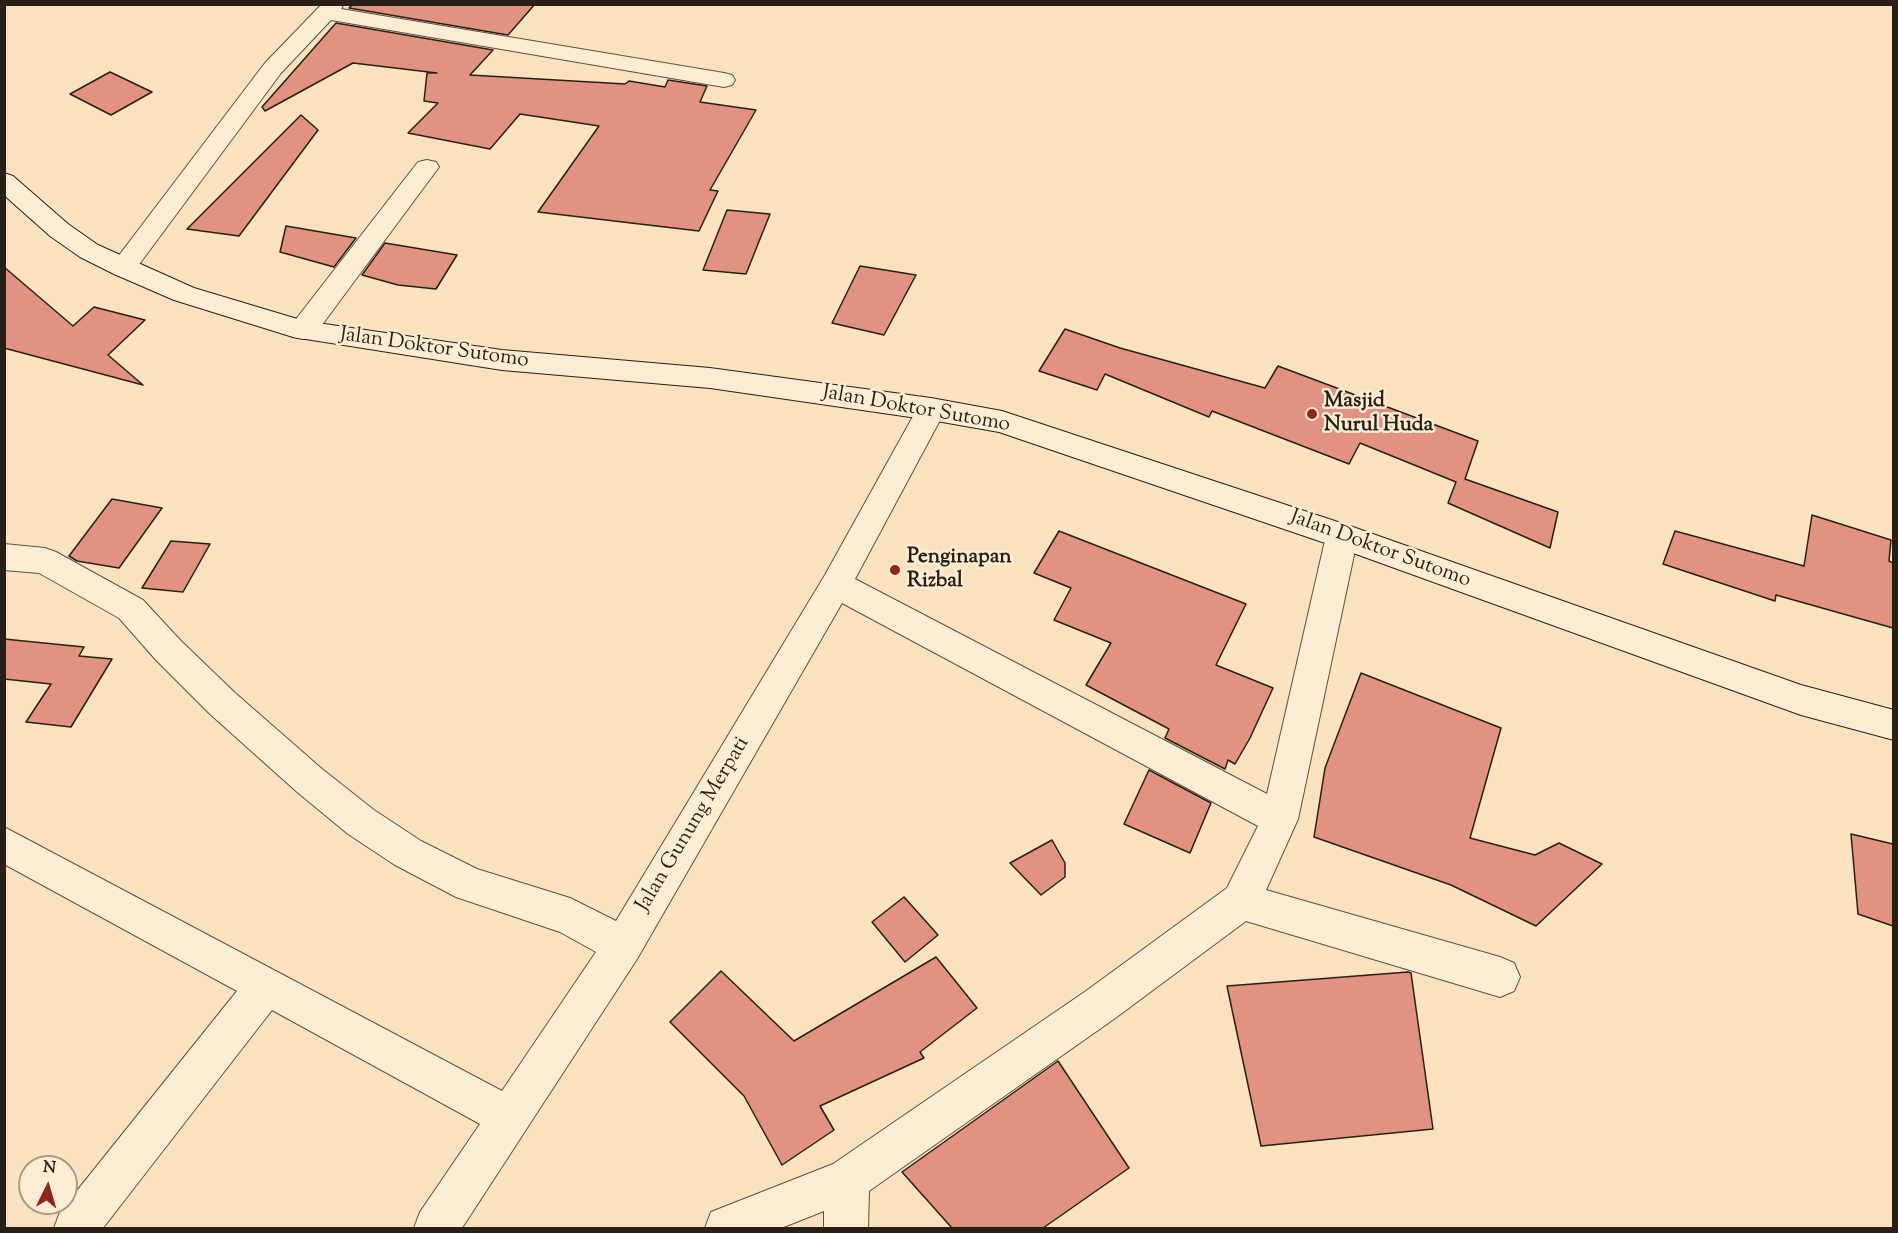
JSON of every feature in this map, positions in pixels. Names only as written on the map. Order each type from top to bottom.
[{"type":"street","points":[[123,268],[273,68],[330,9],[724,80]]},
{"type":"street","points":[[303,330],[427,167]]},
{"type":"street","name":"Jalan Doktor Sutomo","points":[[4,181],[59,230],[89,251],[123,268],[184,294],[303,330],[502,360],[710,378],[931,409],[1002,422],[1342,537],[1801,700],[1893,725]]},
{"type":"street","name":"Jalan Gunung Merpati","points":[[436,1228],[623,946],[836,584],[931,409]]},
{"type":"street","points":[[727,1228],[847,1180],[1100,1005],[1241,901],[1280,819],[1342,537]]},
{"type":"street","points":[[4,557],[45,561],[131,609],[199,680],[300,772],[361,822],[408,853],[469,884],[570,917],[623,946]]},
{"type":"street","points":[[836,584],[1280,819]]},
{"type":"street","points":[[4,844],[509,1117]]},
{"type":"street","points":[[1241,901],[1500,977]]},
{"type":"street","points":[[76,1228],[266,986]]},
{"type":"street","points":[[846,1228],[847,1180]]},
{"type":"building","points":[[353,4],[535,4],[508,35],[349,8]]},
{"type":"building","points":[[336,23],[493,50],[470,75],[625,84],[629,81],[665,87],[668,80],[707,86],[700,102],[756,110],[710,190],[718,191],[699,231],[538,212],[599,126],[520,114],[490,149],[408,133],[438,103],[424,101],[427,73],[437,73],[353,63],[265,111],[262,107]]},
{"type":"building","points":[[110,72],[152,92],[111,115],[70,94]]},
{"type":"building","points":[[301,115],[318,130],[239,236],[187,229]]},
{"type":"building","points":[[727,210],[770,214],[746,274],[703,270]]},
{"type":"building","points":[[286,226],[356,238],[334,267],[280,252]]},
{"type":"building","points":[[385,243],[457,255],[436,289],[398,285],[362,275]]},
{"type":"building","points":[[860,266],[916,275],[884,335],[832,323]]},
{"type":"building","points":[[4,267],[73,326],[94,307],[145,320],[108,355],[143,385],[4,348]]},
{"type":"building","points":[[1065,329],[1120,348],[1265,388],[1278,366],[1478,441],[1465,479],[1558,512],[1550,548],[1448,503],[1456,482],[1360,443],[1349,464],[1212,411],[1209,417],[1105,374],[1097,390],[1039,371]]},
{"type":"building","points":[[112,499],[162,508],[119,568],[77,561],[69,556]]},
{"type":"building","points":[[1812,515],[1891,540],[1889,561],[1893,563],[1893,628],[1776,595],[1775,601],[1663,564],[1675,531],[1804,566]]},
{"type":"building","points":[[1059,531],[1246,604],[1216,665],[1273,688],[1235,764],[1228,760],[1225,769],[1165,738],[1169,729],[1086,685],[1111,643],[1054,620],[1071,588],[1034,573]]},
{"type":"building","points":[[171,541],[210,544],[183,592],[142,588]]},
{"type":"building","points":[[4,639],[84,647],[79,656],[112,659],[71,727],[26,722],[51,684],[4,679]]},
{"type":"building","points":[[1361,673],[1501,728],[1470,838],[1535,855],[1559,843],[1602,864],[1536,926],[1451,885],[1314,837],[1325,768]]},
{"type":"building","points":[[1149,770],[1211,803],[1190,853],[1124,824]]},
{"type":"building","points":[[1851,834],[1893,844],[1893,926],[1858,914]]},
{"type":"building","points":[[1052,840],[1065,863],[1065,877],[1041,895],[1010,863]]},
{"type":"building","points":[[904,897],[938,935],[905,962],[872,922]]},
{"type":"building","points":[[936,957],[977,1008],[920,1052],[924,1058],[820,1106],[834,1130],[782,1165],[744,1096],[670,1022],[721,971],[794,1041]]},
{"type":"building","points":[[1411,973],[1433,1129],[1261,1146],[1227,986]]},
{"type":"building","points":[[1058,1061],[1129,1168],[1043,1228],[952,1228],[902,1172]]},
{"type":"place","name":"Masjid Nurul Huda","points":[[1312,414]]},
{"type":"place","name":"Penginapan Rizbal","points":[[895,570]]}]
